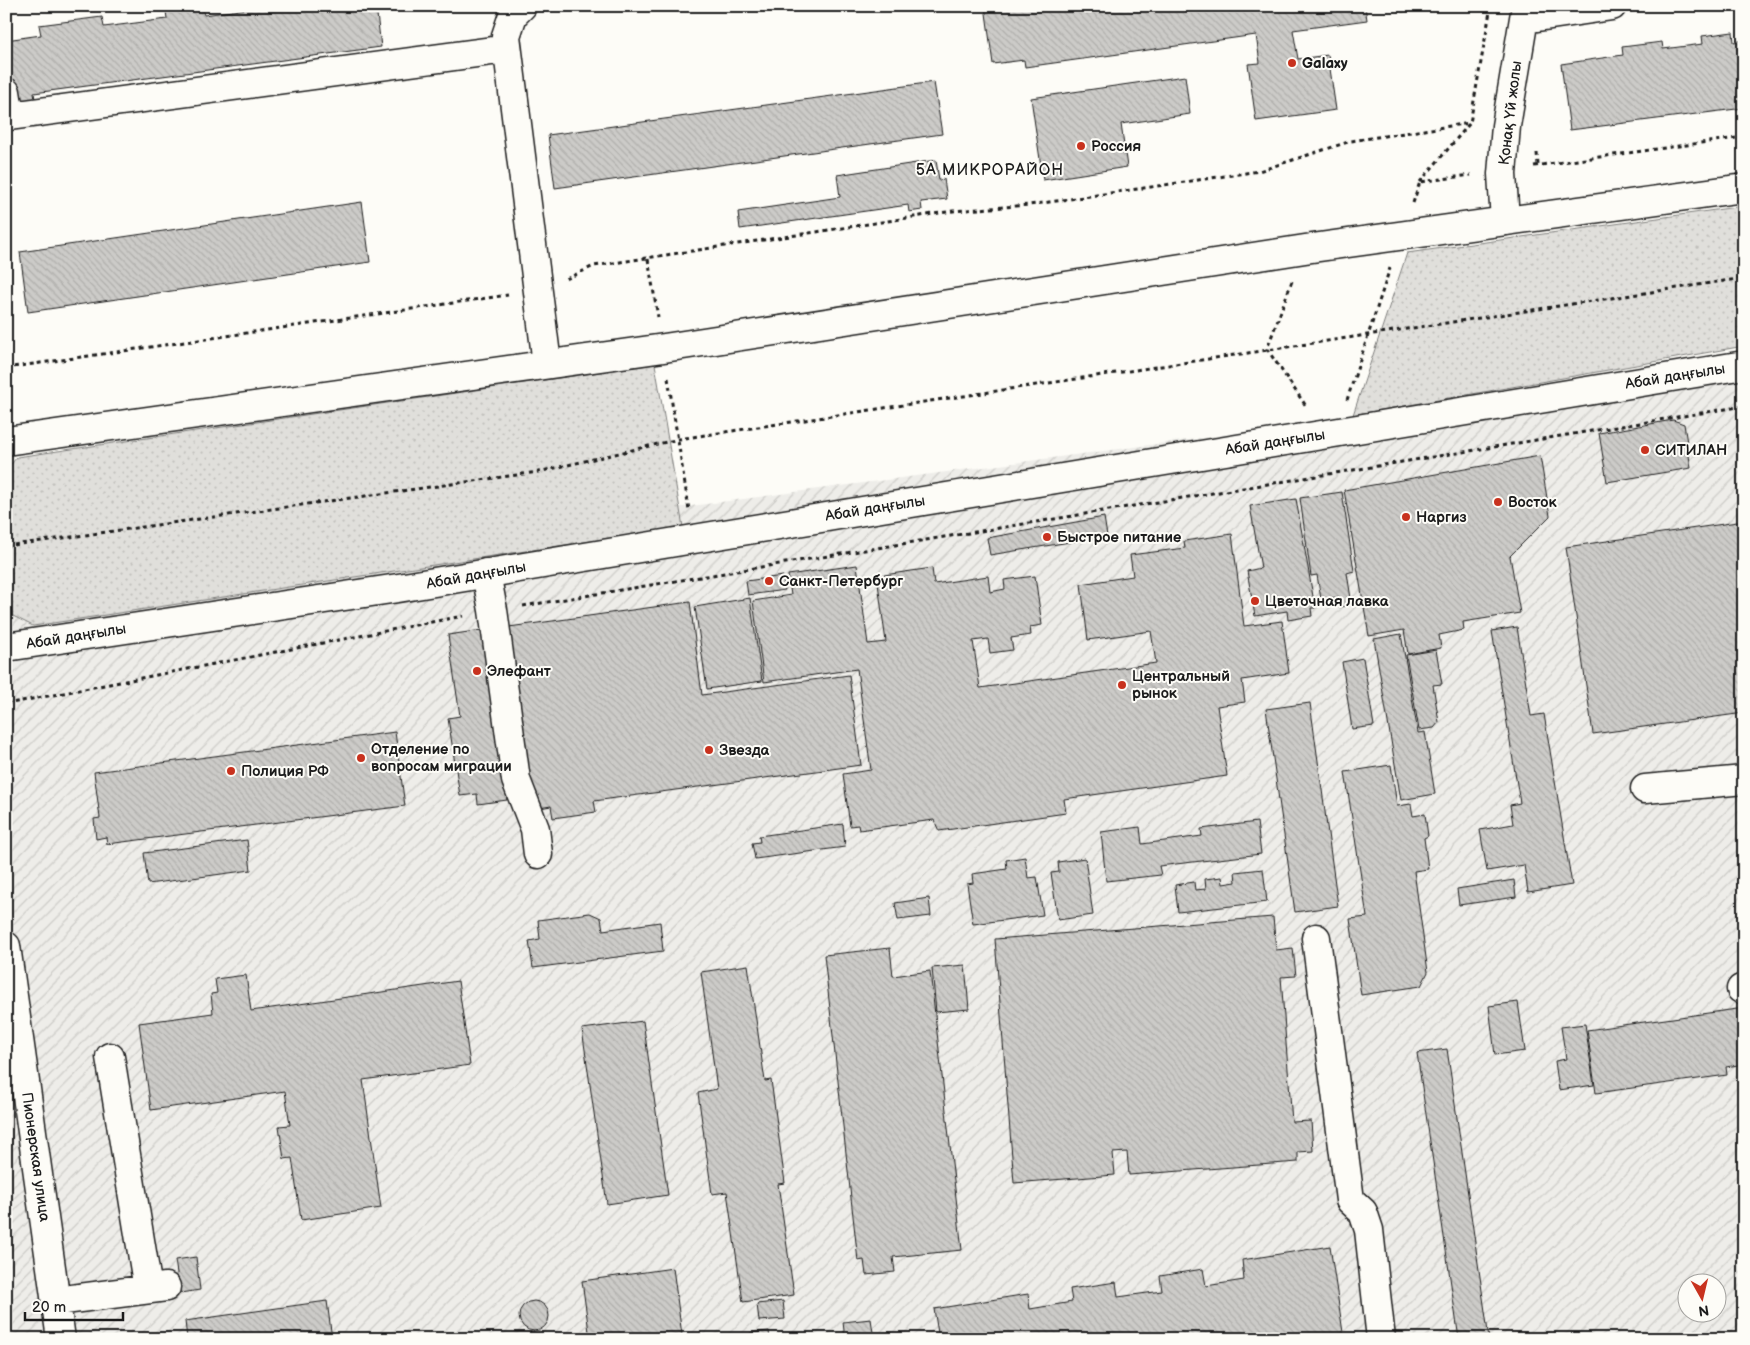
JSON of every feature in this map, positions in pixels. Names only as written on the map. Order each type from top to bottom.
[{"type":"main road","points":[[522,6],[513,15],[506,36],[547,364]]},
{"type":"main road","points":[[1525,12],[1612,6]]},
{"type":"main road","name":"Қонақ Үй жолы","points":[[1505,221],[1502,174],[1506,126],[1525,12]]},
{"type":"main road","points":[[6,92],[10,116],[508,49]]},
{"type":"main road","points":[[6,441],[664,348],[1304,248],[1744,188]]},
{"type":"main road","name":"Абай даңғылы","points":[[6,646],[398,588],[1744,364]]},
{"type":"main road","points":[[486,573],[493,610],[516,780],[535,829],[538,854]]},
{"type":"main road","points":[[1645,789],[1744,780]]},
{"type":"main road","points":[[1316,938],[1350,1200],[1363,1212],[1369,1230],[1381,1339]]},
{"type":"main road","name":"Пионерская улица","points":[[6,946],[61,1339]]},
{"type":"main road","points":[[56,1301],[157,1288],[110,1057]]},
{"type":"path","points":[[1420,182],[1470,124],[1491,6]]},
{"type":"path","points":[[6,368],[538,291],[594,266],[953,212],[1028,205],[1259,171],[1351,141],[1470,124]]},
{"type":"path","points":[[1267,349],[1304,248]]},
{"type":"path","points":[[648,259],[679,439],[697,577]]},
{"type":"path","points":[[6,546],[538,472],[679,439],[1744,278]]},
{"type":"path","points":[[1267,349],[1324,433]]},
{"type":"path","points":[[6,675],[8,703],[493,610],[1744,406]]},
{"type":"shaded area","points":[[1744,206],[1744,346],[1353,415],[1407,253]]},
{"type":"shaded area","points":[[655,364],[683,527],[33,626],[11,615],[6,578],[6,470],[17,457]]},
{"type":"shaded area","points":[[1744,366],[1744,1339],[6,1339],[6,597]]},
{"type":"building","points":[[202,6],[204,15],[268,6],[376,6],[381,47],[34,93],[35,99],[11,102],[6,65],[6,40],[41,35],[39,25],[102,17],[104,27],[167,19],[166,11]]},
{"type":"building","name":"Galaxy","points":[[985,6],[1365,6],[1367,20],[1293,30],[1298,59],[1328,55],[1336,110],[1256,121],[1248,64],[1260,63],[1256,35],[1025,67],[1024,60],[993,64]]},
{"type":"building","points":[[1402,6],[1449,6],[1402,12]]},
{"type":"building","points":[[1733,32],[1734,42],[1744,40],[1744,108],[1570,130],[1561,64],[1623,55],[1622,47],[1662,42],[1663,49],[1703,44],[1702,36]]},
{"type":"building","name":"Россия","points":[[1185,76],[1190,114],[1121,124],[1127,167],[1043,180],[1031,98]]},
{"type":"building","points":[[934,82],[942,134],[555,188],[548,135]]},
{"type":"building","points":[[936,160],[939,180],[944,179],[947,199],[921,202],[922,210],[909,212],[908,205],[740,229],[738,212],[840,197],[837,175]]},
{"type":"building","points":[[362,202],[370,262],[28,312],[20,252]]},
{"type":"building","name":"СИТИЛАН","points":[[1673,420],[1684,424],[1691,468],[1607,482],[1599,433]]},
{"type":"building","points":[[1540,456],[1550,516],[1510,556],[1520,613],[1463,622],[1464,630],[1439,635],[1441,648],[1408,654],[1404,630],[1369,636],[1344,490]]},
{"type":"building","points":[[1342,492],[1354,571],[1347,573],[1352,605],[1339,607],[1338,597],[1321,599],[1317,575],[1311,576],[1300,498]]},
{"type":"building","points":[[1296,499],[1315,608],[1311,608],[1312,616],[1288,620],[1287,611],[1255,616],[1247,571],[1261,568],[1250,506]]},
{"type":"building","name":"Быстрое питание","points":[[1104,517],[1107,536],[990,555],[987,538]]},
{"type":"building","points":[[1744,521],[1744,713],[1593,734],[1566,547]]},
{"type":"building","name":"Центральный рынок","points":[[1232,534],[1244,626],[1282,621],[1289,673],[1242,680],[1245,702],[1217,706],[1227,776],[1064,799],[1066,813],[939,831],[934,820],[859,830],[858,825],[850,826],[843,774],[871,770],[857,669],[764,682],[753,601],[791,595],[788,575],[857,565],[868,644],[886,642],[877,576],[932,568],[934,584],[988,576],[990,592],[1005,589],[1004,580],[1035,576],[1042,625],[1030,627],[1031,635],[1011,638],[1013,650],[990,653],[988,639],[973,641],[980,688],[1156,663],[1151,631],[1088,640],[1081,584],[1133,576],[1130,555],[1185,548],[1184,541]]},
{"type":"building","points":[[783,576],[785,590],[748,595],[746,581]]},
{"type":"building","points":[[750,598],[762,681],[707,689],[695,607]]},
{"type":"building","points":[[690,602],[702,695],[849,675],[861,765],[594,801],[596,812],[553,818],[551,806],[534,809],[509,627]]},
{"type":"building","points":[[1517,627],[1531,716],[1544,714],[1572,885],[1528,892],[1524,865],[1487,871],[1480,830],[1513,824],[1510,805],[1520,803],[1492,631]]},
{"type":"building","points":[[482,630],[507,800],[478,804],[477,794],[460,796],[448,718],[460,716],[448,635]]},
{"type":"building","points":[[1401,634],[1418,733],[1425,732],[1435,794],[1401,800],[1374,639]]},
{"type":"building","points":[[1436,650],[1442,684],[1433,685],[1439,722],[1434,728],[1419,730],[1406,655]]},
{"type":"building","points":[[1363,658],[1374,726],[1352,729],[1342,662]]},
{"type":"building","points":[[1310,703],[1338,906],[1295,912],[1266,709]]},
{"type":"building","points":[[395,732],[405,806],[107,844],[106,837],[96,839],[94,819],[100,818],[94,772]]},
{"type":"building","points":[[1391,765],[1397,806],[1411,804],[1413,816],[1425,814],[1428,836],[1424,838],[1428,869],[1414,871],[1428,972],[1421,986],[1361,995],[1350,919],[1367,917],[1345,772]]},
{"type":"building","points":[[1257,822],[1261,854],[1159,866],[1161,875],[1106,881],[1101,832],[1140,827],[1142,844],[1202,836],[1201,829]]},
{"type":"building","points":[[843,824],[845,847],[755,859],[752,843],[760,842],[759,836]]},
{"type":"building","points":[[247,840],[251,870],[148,884],[144,853]]},
{"type":"building","points":[[1025,857],[1028,878],[1037,877],[1043,915],[973,924],[967,884],[973,883],[972,874],[1007,869],[1006,860]]},
{"type":"building","points":[[1085,858],[1093,915],[1058,920],[1051,873],[1059,872],[1058,862]]},
{"type":"building","points":[[1263,869],[1267,902],[1178,912],[1175,885],[1194,882],[1195,890],[1206,889],[1205,879],[1222,877],[1223,884],[1236,882],[1235,872]]},
{"type":"building","points":[[1514,880],[1516,897],[1459,905],[1457,889]]},
{"type":"building","points":[[929,898],[931,916],[898,920],[895,903]]},
{"type":"building","points":[[590,913],[601,918],[603,930],[660,922],[663,951],[533,968],[529,941],[540,939],[538,920]]},
{"type":"building","points":[[1273,917],[1276,950],[1293,948],[1296,976],[1281,977],[1292,1122],[1311,1121],[1313,1151],[1298,1152],[1298,1162],[1129,1175],[1127,1152],[1113,1153],[1115,1175],[1014,1183],[995,939]]},
{"type":"building","points":[[890,948],[893,976],[930,971],[962,1250],[893,1257],[895,1272],[866,1275],[864,1260],[858,1261],[824,955]]},
{"type":"building","points":[[748,965],[765,1081],[771,1080],[785,1183],[778,1184],[794,1295],[743,1302],[727,1192],[712,1194],[698,1093],[717,1089],[701,972]]},
{"type":"building","points":[[965,965],[969,1009],[936,1012],[932,968]]},
{"type":"building","points":[[246,975],[251,1011],[458,981],[470,1065],[363,1080],[381,1208],[301,1220],[292,1158],[284,1159],[279,1126],[290,1125],[285,1091],[151,1110],[139,1023],[213,1013],[211,994],[217,993],[215,979]]},
{"type":"building","points":[[1518,1002],[1525,1051],[1495,1055],[1489,1006]]},
{"type":"building","points":[[1744,1008],[1744,1064],[1726,1067],[1727,1075],[1596,1093],[1587,1030]]},
{"type":"building","points":[[643,1021],[668,1195],[607,1204],[582,1029]]},
{"type":"building","points":[[1585,1024],[1594,1085],[1559,1090],[1555,1061],[1566,1059],[1561,1027]]},
{"type":"building","points":[[1447,1049],[1489,1339],[1459,1339],[1417,1053]]},
{"type":"building","points":[[1330,1246],[1344,1339],[939,1339],[934,1309],[1028,1294],[1030,1309],[1072,1302],[1070,1289],[1116,1282],[1118,1297],[1162,1291],[1160,1276],[1203,1269],[1206,1286],[1244,1280],[1242,1260]]},
{"type":"building","points":[[196,1257],[200,1290],[180,1293],[175,1260]]},
{"type":"building","points":[[673,1268],[682,1335],[653,1339],[590,1339],[582,1281]]},
{"type":"building","points":[[327,1301],[332,1339],[187,1339],[185,1321]]},
{"type":"building","points":[[534,1301],[545,1305],[549,1316],[545,1327],[534,1331],[523,1327],[519,1316],[523,1305]]},
{"type":"building","points":[[783,1301],[785,1319],[759,1321],[757,1304]]},
{"type":"building","points":[[871,1319],[874,1339],[845,1339],[843,1322]]},
{"type":"building","points":[[769,1331],[770,1339],[751,1339],[750,1333]]},
{"type":"place","name":"Galaxy","points":[[1292,63]]},
{"type":"place","name":"Россия","points":[[1081,146]]},
{"type":"place","name":"СИТИЛАН","points":[[1645,450]]},
{"type":"place","name":"Восток","points":[[1498,502]]},
{"type":"place","name":"Наргиз","points":[[1406,517]]},
{"type":"place","name":"Быстрое питание","points":[[1047,537]]},
{"type":"place","name":"Санкт-Петербург","points":[[769,581]]},
{"type":"place","name":"Цветочная лавка","points":[[1255,601]]},
{"type":"place","name":"Элефант","points":[[477,671]]},
{"type":"place","name":"Центральный рынок","points":[[1122,685]]},
{"type":"place","name":"Звезда","points":[[709,750]]},
{"type":"place","name":"Отделение по вопросам миграции","points":[[361,758]]},
{"type":"place","name":"Полиция РФ","points":[[231,771]]},
{"type":"district","name":"5А МИКРОРАЙОН","points":[[990,169]]}]
